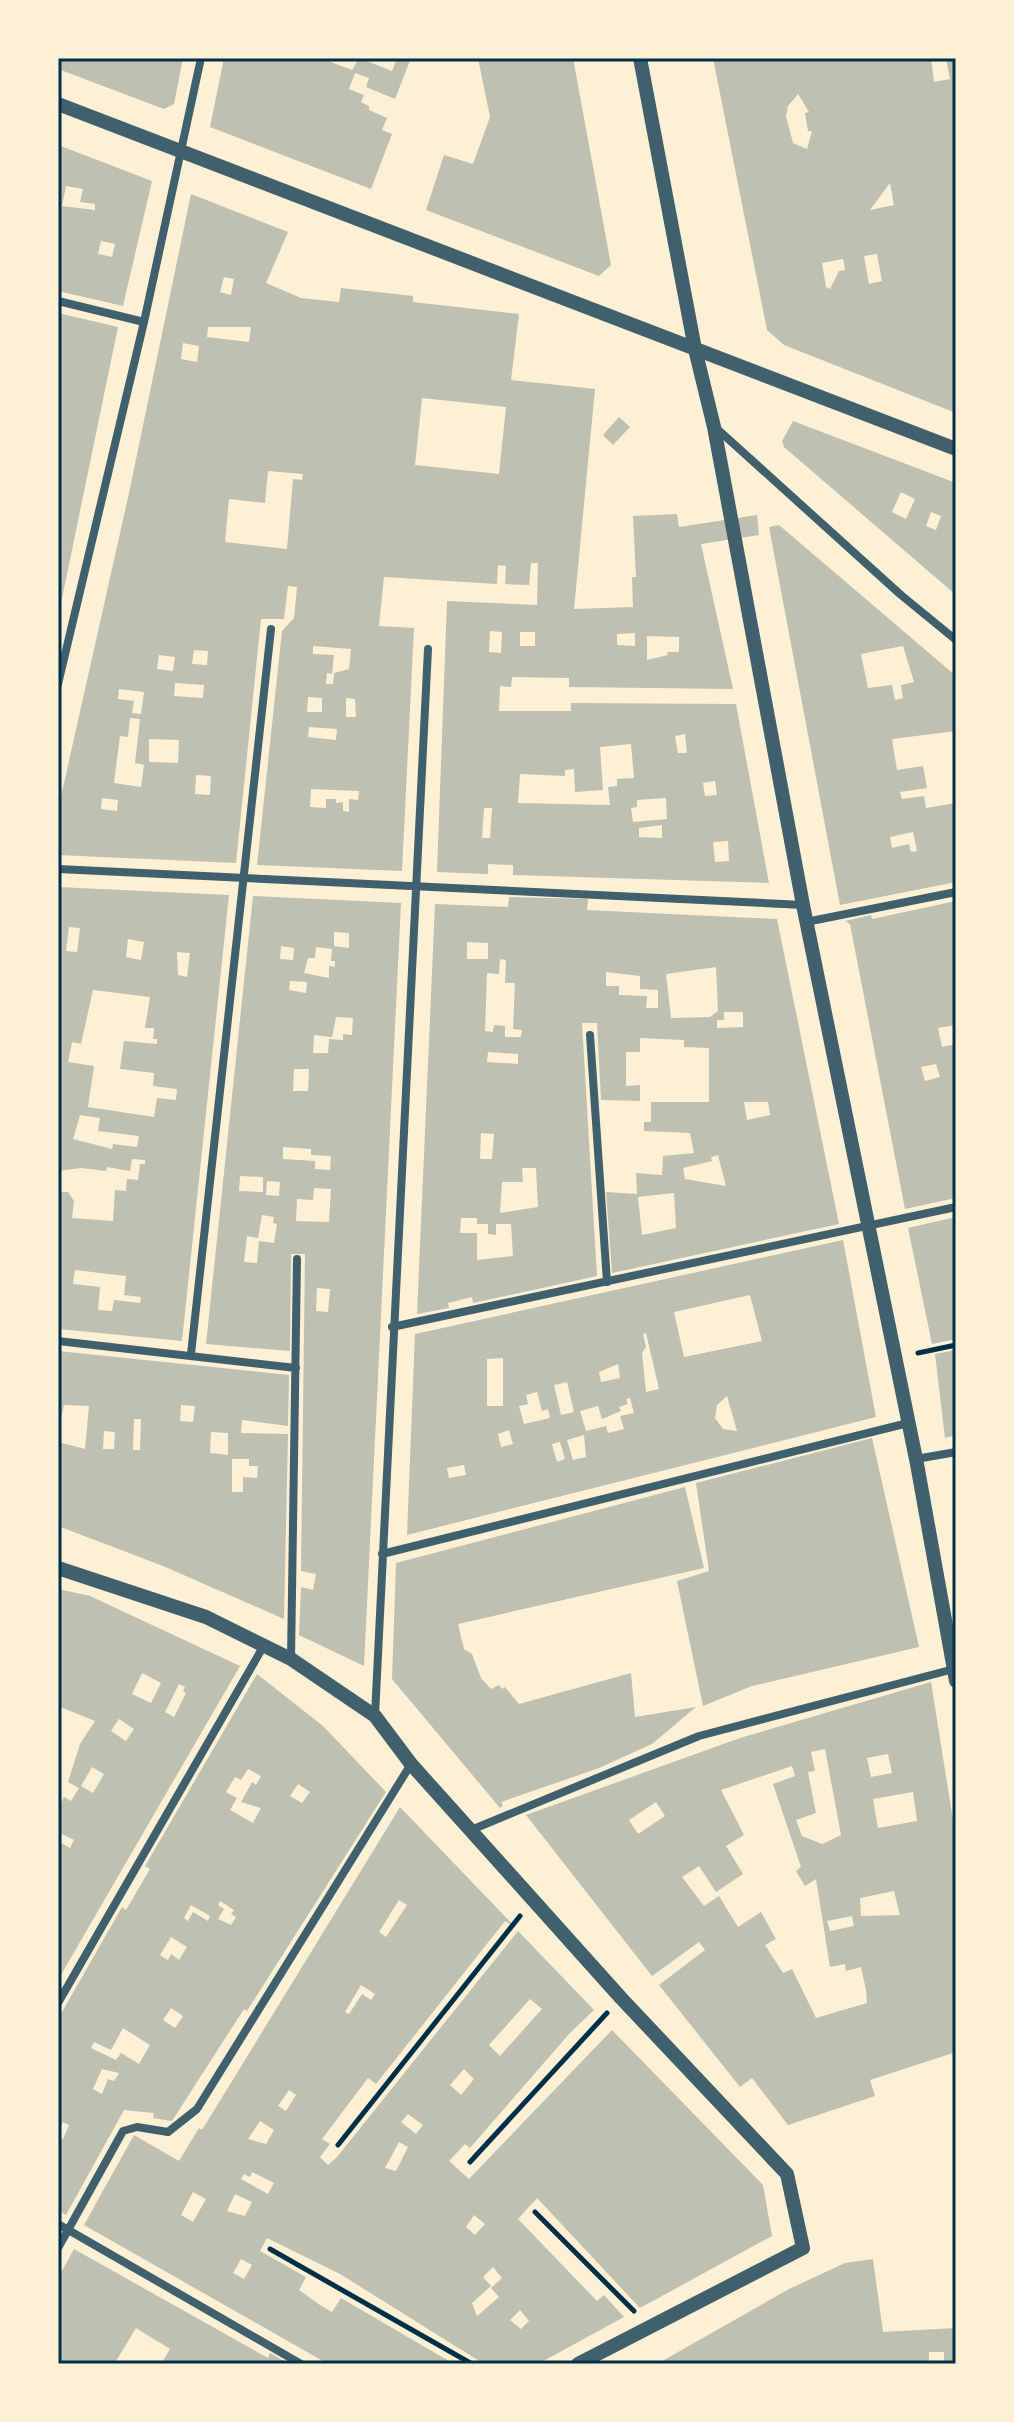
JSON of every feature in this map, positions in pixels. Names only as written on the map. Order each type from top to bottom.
[{"type":"street","points":[[58,684],[144,322],[201,58]]},
{"type":"street","points":[[471,1830],[699,1736],[955,1675],[916,1459],[806,922],[714,427],[695,349],[640,58]]},
{"type":"street","points":[[58,104],[956,449]]},
{"type":"street","points":[[58,301],[144,322]]},
{"type":"street","points":[[714,427],[901,595],[956,640]]},
{"type":"street","points":[[191,1354],[271,629]]},
{"type":"street","points":[[375,1716],[428,649]]},
{"type":"street","points":[[58,869],[803,905]]},
{"type":"street","points":[[806,922],[956,892]]},
{"type":"street","points":[[590,1035],[607,1282]]},
{"type":"street","points":[[392,1327],[956,1207]]},
{"type":"street","points":[[291,1659],[297,1259]]},
{"type":"street","points":[[58,1341],[296,1368]]},
{"type":"street","points":[[382,1554],[908,1423]]},
{"type":"street","points":[[916,1459],[956,1452]]},
{"type":"street","points":[[58,1568],[206,1617],[291,1659],[375,1716],[411,1764],[621,1998],[787,2174],[803,2248],[578,2364]]},
{"type":"street","points":[[58,2003],[263,1647]]},
{"type":"street","points":[[58,2248],[123,2131],[137,2127],[168,2132],[197,2109],[411,1764]]},
{"type":"street","points":[[58,2224],[301,2364]]},
{"type":"path","points":[[895,1358],[956,1345]]},
{"type":"path","points":[[338,2145],[533,1900]]},
{"type":"path","points":[[470,2162],[621,1998]]},
{"type":"path","points":[[535,2212],[649,2326]]},
{"type":"path","points":[[270,2249],[472,2364]]},
{"type":"building","points":[[58,58],[183,58],[174,104],[164,109],[58,69]]},
{"type":"building","points":[[224,58],[320,58],[352,70],[359,58],[392,71],[397,58],[411,58],[395,99],[366,87],[369,78],[355,73],[349,89],[364,95],[361,102],[369,106],[369,110],[387,118],[382,130],[392,134],[371,189],[210,127]]},
{"type":"building","points":[[478,58],[573,58],[611,265],[599,276],[426,210],[444,155],[473,164],[490,117]]},
{"type":"building","points":[[713,58],[931,58],[934,82],[950,79],[946,58],[956,58],[956,413],[784,345],[767,330]],"holes":[[[798,94],[809,112],[805,113],[808,131],[812,131],[807,149],[793,143],[786,116],[788,106]],[[890,183],[894,205],[870,210]],[[877,254],[882,281],[869,284],[864,256]],[[843,259],[845,270],[839,271],[830,289],[826,287],[822,263]]]},
{"type":"building","points":[[58,145],[152,181],[123,306],[58,291]],"holes":[[[66,186],[83,189],[80,202],[95,204],[95,210],[62,206]],[[101,241],[115,244],[112,257],[98,254]]]},
{"type":"building","points":[[191,194],[288,232],[266,283],[301,298],[339,302],[341,288],[413,296],[413,302],[519,314],[511,380],[595,389],[574,609],[633,607],[632,577],[636,577],[633,516],[677,514],[679,527],[757,515],[759,535],[701,544],[733,689],[569,687],[569,678],[512,677],[511,687],[500,686],[499,711],[571,711],[571,703],[736,704],[769,883],[513,875],[513,865],[488,864],[488,874],[437,872],[447,601],[537,605],[538,563],[531,563],[529,585],[505,584],[506,566],[498,565],[497,584],[384,577],[379,626],[414,628],[402,871],[257,865],[282,631],[294,618],[297,587],[288,586],[284,619],[261,619],[236,863],[58,855],[58,810],[129,493]],"holes":[[[224,277],[234,279],[231,295],[220,292]],[[208,327],[251,327],[249,342],[207,337]],[[183,343],[199,346],[197,362],[181,359]],[[422,398],[506,407],[499,474],[415,465]],[[268,471],[303,474],[302,480],[293,479],[287,549],[225,542],[229,499],[265,503]],[[490,631],[502,632],[501,653],[489,652]],[[520,632],[535,632],[535,646],[520,646]],[[635,633],[635,646],[617,645],[617,634]],[[647,636],[679,637],[679,652],[667,652],[668,655],[647,660]],[[313,646],[351,649],[349,669],[334,673],[333,684],[326,684],[327,673],[332,674],[334,655],[313,654]],[[194,650],[208,651],[207,665],[192,664]],[[159,655],[175,657],[173,671],[157,669]],[[175,683],[204,685],[203,698],[174,696]],[[119,689],[144,692],[141,714],[132,713],[134,701],[118,699]],[[308,697],[322,698],[322,712],[307,712]],[[346,698],[355,699],[356,717],[346,717]],[[130,718],[140,719],[135,763],[144,765],[141,787],[114,783],[120,736],[128,737]],[[309,727],[337,729],[336,740],[308,737]],[[685,734],[687,753],[678,753],[675,736]],[[149,739],[179,740],[178,763],[149,762]],[[631,744],[634,778],[617,779],[617,786],[608,787],[610,805],[518,803],[520,774],[565,776],[565,770],[574,769],[575,792],[603,790],[600,747]],[[196,775],[211,776],[210,795],[195,794]],[[715,781],[717,795],[705,796],[703,783]],[[311,789],[359,791],[358,800],[349,799],[349,812],[343,811],[343,802],[336,803],[336,799],[326,799],[326,808],[310,807]],[[102,798],[118,800],[117,811],[101,809]],[[666,798],[667,819],[633,822],[631,808],[637,807],[637,800]],[[484,808],[492,808],[490,838],[482,838]],[[662,825],[662,838],[639,837],[639,828]],[[728,841],[729,861],[715,862],[713,842]]]},
{"type":"building","points":[[58,313],[118,327],[59,613],[60,343]]},
{"type":"building","points":[[619,417],[630,427],[613,445],[603,435]]},
{"type":"building","points":[[793,421],[956,483],[956,595],[784,447],[782,441]],"holes":[[[901,492],[915,499],[906,519],[892,512]],[[931,512],[941,516],[936,530],[926,526]]]},
{"type":"building","points":[[779,525],[956,676],[956,731],[892,739],[897,770],[923,766],[927,788],[900,792],[902,799],[924,796],[926,808],[956,803],[956,882],[840,905],[769,527]],"holes":[[[903,646],[914,682],[901,685],[903,698],[895,700],[892,685],[868,688],[861,654]],[[913,832],[917,851],[911,852],[909,844],[892,848],[890,837]]]},
{"type":"building","points":[[58,887],[229,895],[182,1341],[58,1329],[58,1192],[68,1192],[74,1201],[72,1218],[113,1221],[115,1190],[126,1191],[127,1179],[138,1180],[140,1164],[145,1164],[145,1160],[132,1159],[130,1171],[107,1167],[106,1171],[81,1168],[58,1171]],"holes":[[[69,927],[80,928],[77,952],[66,951]],[[128,939],[144,942],[141,960],[126,957]],[[177,952],[190,953],[187,977],[178,975]],[[93,990],[150,997],[145,1028],[154,1028],[153,1039],[157,1039],[157,1044],[124,1041],[120,1069],[154,1073],[153,1086],[177,1089],[176,1100],[157,1098],[154,1117],[88,1107],[94,1066],[68,1062],[72,1042],[81,1044]],[[80,1115],[100,1118],[98,1131],[139,1136],[137,1147],[113,1144],[112,1149],[73,1139]],[[75,1270],[126,1276],[124,1295],[141,1297],[140,1303],[114,1300],[112,1311],[98,1310],[100,1287],[73,1284]]]},
{"type":"building","points":[[253,896],[401,903],[364,1666],[299,1635],[301,1587],[313,1590],[316,1574],[301,1571],[305,1254],[291,1254],[290,1351],[206,1344]],"holes":[[[334,932],[349,933],[349,948],[334,946]],[[281,946],[294,948],[293,960],[280,959]],[[316,947],[332,949],[331,961],[335,961],[335,967],[329,966],[329,978],[304,973],[308,958],[315,958]],[[290,981],[307,982],[306,993],[289,990]],[[336,1017],[353,1018],[352,1035],[343,1034],[343,1040],[329,1039],[328,1053],[313,1053],[314,1035],[332,1037]],[[294,1069],[309,1069],[308,1091],[293,1091]],[[283,1147],[311,1149],[311,1155],[331,1156],[330,1170],[315,1169],[315,1161],[283,1159]],[[240,1176],[263,1177],[263,1192],[239,1191]],[[267,1181],[280,1182],[279,1196],[266,1195]],[[314,1188],[331,1189],[329,1222],[296,1221],[297,1199],[313,1200]],[[262,1215],[274,1217],[273,1223],[277,1224],[274,1243],[259,1241],[257,1263],[244,1262],[247,1236],[258,1238]],[[317,1288],[330,1289],[328,1312],[316,1311]]]},
{"type":"building","points":[[509,897],[588,899],[587,910],[777,919],[839,1224],[612,1273],[606,1192],[637,1194],[636,1173],[662,1175],[663,1156],[694,1153],[690,1133],[644,1131],[644,1122],[651,1122],[651,1102],[709,1102],[709,1048],[684,1047],[684,1040],[640,1038],[640,1052],[626,1052],[626,1086],[640,1085],[640,1101],[601,1100],[597,1023],[582,1023],[597,1276],[473,1303],[472,1297],[448,1303],[449,1308],[417,1314],[435,904],[508,907]],"holes":[[[467,942],[488,943],[488,959],[467,959]],[[500,959],[506,960],[505,983],[515,983],[513,1029],[522,1030],[521,1037],[505,1037],[505,1026],[494,1025],[493,1032],[485,1031],[487,973],[499,974]],[[716,967],[718,1011],[710,1017],[671,1018],[666,974]],[[606,972],[640,976],[640,989],[658,990],[658,1008],[646,1008],[647,996],[619,995],[619,986],[606,986]],[[724,1012],[743,1012],[743,1027],[717,1028],[717,1020],[724,1020]],[[488,1052],[518,1054],[518,1064],[487,1062]],[[744,1102],[768,1102],[770,1115],[747,1120]],[[481,1133],[494,1134],[492,1159],[480,1159]],[[718,1155],[726,1186],[685,1179],[683,1168],[712,1161],[711,1157]],[[522,1168],[536,1168],[538,1207],[500,1213],[502,1182],[523,1182]],[[674,1193],[676,1228],[642,1235],[638,1197]],[[461,1218],[477,1218],[477,1224],[488,1224],[488,1234],[496,1235],[496,1224],[511,1224],[513,1256],[477,1260],[477,1233],[460,1233]]]},
{"type":"building","points":[[956,901],[956,1025],[938,1028],[942,1047],[956,1044],[956,1198],[905,1209],[850,924],[845,921],[871,915],[872,919]],"holes":[[[936,1064],[940,1077],[925,1081],[921,1067]]]},
{"type":"building","points":[[956,1217],[956,1339],[932,1344],[908,1228]]},
{"type":"building","points":[[843,1240],[876,1417],[407,1535],[415,1334]],"holes":[[[750,1295],[762,1341],[684,1357],[674,1312]],[[646,1333],[659,1389],[646,1392],[642,1353],[646,1347],[643,1334]],[[503,1358],[503,1406],[487,1406],[487,1359]],[[618,1364],[620,1378],[601,1382],[599,1372]],[[567,1382],[574,1412],[561,1415],[554,1385]],[[537,1392],[542,1411],[548,1409],[550,1418],[524,1424],[519,1406],[528,1404],[526,1395]],[[727,1396],[737,1431],[723,1429],[715,1418],[717,1405]],[[630,1398],[634,1413],[620,1416],[624,1429],[608,1433],[606,1426],[586,1431],[580,1411],[598,1406],[602,1419],[621,1411],[619,1407],[628,1404],[626,1399]],[[509,1430],[513,1444],[501,1447],[498,1434]],[[584,1435],[586,1457],[573,1460],[567,1440]],[[560,1442],[565,1459],[557,1462],[552,1444]],[[464,1465],[466,1475],[449,1478],[447,1468]]]},
{"type":"building","points":[[956,1350],[956,1435],[945,1438],[935,1354]]},
{"type":"building","points":[[58,1351],[289,1375],[288,1426],[242,1420],[241,1433],[288,1434],[284,1619],[163,1566],[58,1526],[58,1442],[85,1449],[89,1406],[64,1405],[58,1431]],"holes":[[[181,1405],[195,1406],[193,1422],[180,1421]],[[134,1419],[141,1419],[140,1450],[133,1450]],[[104,1431],[115,1432],[114,1449],[103,1449]],[[211,1432],[228,1433],[228,1455],[210,1453]],[[232,1459],[249,1459],[249,1466],[258,1466],[257,1478],[243,1477],[243,1492],[232,1492]]]},
{"type":"building","points":[[872,1438],[919,1647],[752,1686],[703,1706],[677,1581],[709,1571],[696,1483]]},
{"type":"building","points":[[685,1487],[704,1568],[458,1624],[464,1649],[472,1654],[481,1678],[491,1689],[499,1685],[502,1689],[505,1687],[519,1704],[631,1673],[635,1717],[696,1707],[652,1744],[599,1768],[501,1802],[503,1805],[500,1808],[392,1679],[396,1563]]},
{"type":"building","points":[[58,1589],[90,1596],[240,1666],[58,1980],[58,1841],[70,1848],[74,1840],[58,1832],[58,1809],[64,1797],[71,1801],[79,1788],[68,1782],[80,1744],[95,1721],[58,1706]],"holes":[[[142,1673],[161,1683],[151,1703],[132,1694]],[[179,1684],[185,1687],[183,1691],[186,1693],[174,1717],[165,1712]],[[119,1719],[134,1729],[126,1741],[111,1731]],[[92,1767],[104,1774],[93,1793],[81,1786]]]},
{"type":"building","points":[[257,1674],[323,1726],[386,1792],[247,2011],[244,2009],[172,2121],[153,2118],[154,2113],[124,2110],[66,2215],[58,2210],[58,2137],[63,2139],[69,2125],[63,2122],[58,2134],[58,2019],[122,1907],[126,1910],[150,1869],[145,1866]],"holes":[[[248,1769],[261,1776],[256,1785],[252,1782],[241,1802],[261,1808],[253,1823],[230,1810],[237,1798],[226,1792],[235,1777],[241,1780]],[[298,1784],[310,1792],[302,1803],[290,1796]],[[220,1901],[234,1910],[231,1914],[236,1917],[231,1925],[218,1919],[224,1909],[218,1905]],[[191,1905],[210,1916],[208,1921],[193,1912],[188,1921],[184,1918]],[[171,1937],[187,1947],[179,1960],[171,1954],[168,1960],[160,1955]],[[171,2008],[183,2016],[175,2028],[163,2020]],[[123,2028],[150,2045],[139,2064],[121,2053],[116,2060],[91,2048],[94,2042],[111,2050]],[[102,2069],[119,2073],[114,2081],[108,2079],[102,2094],[93,2089]]]},
{"type":"building","points":[[931,1682],[956,1839],[956,2052],[870,2080],[875,2096],[788,2125],[752,2078],[740,2087],[659,1985],[705,1950],[699,1942],[652,1976],[526,1815],[740,1738]],"holes":[[[825,1749],[841,1835],[822,1844],[802,1836],[796,1820],[816,1813],[808,1772],[815,1771],[811,1752]],[[888,1754],[892,1773],[871,1777],[867,1758]],[[792,1766],[795,1776],[773,1784],[801,1867],[796,1871],[805,1886],[816,1879],[830,1967],[845,1964],[846,1971],[861,1967],[867,2003],[816,2018],[792,1969],[783,1973],[765,1945],[776,1939],[761,1912],[738,1927],[719,1896],[704,1906],[682,1877],[699,1866],[716,1892],[743,1874],[726,1846],[744,1835],[721,1790]],[[913,1792],[917,1821],[878,1828],[873,1799]],[[656,1802],[665,1816],[638,1834],[629,1820]],[[894,1891],[900,1915],[861,1916],[860,1898]],[[852,1916],[854,1926],[830,1931],[827,1921]]]},
{"type":"building","points":[[400,1807],[515,1927],[505,1921],[376,2084],[368,2078],[322,2139],[330,2144],[320,2157],[328,2165],[337,2157],[518,1931],[594,2010],[569,2034],[470,2148],[465,2144],[449,2161],[469,2179],[612,2030],[763,2185],[772,2236],[640,2308],[537,2198],[518,2219],[597,2301],[604,2295],[624,2317],[538,2364],[484,2364],[340,2274],[267,2238],[260,2251],[306,2277],[299,2290],[320,2305],[332,2312],[341,2298],[454,2364],[328,2364],[84,2225],[134,2135],[179,2161],[199,2128],[202,2130]],"holes":[[[399,1900],[407,1905],[386,1937],[379,1932]],[[361,1985],[375,1994],[371,2000],[362,1994],[349,2014],[345,2012]],[[530,1999],[542,2009],[500,2056],[489,2045]],[[464,2069],[474,2079],[461,2095],[450,2085]],[[289,2090],[296,2095],[286,2111],[278,2106]],[[408,2114],[423,2125],[416,2134],[401,2122]],[[260,2121],[274,2130],[266,2144],[248,2139]],[[399,2142],[408,2147],[396,2171],[385,2168]],[[252,2172],[274,2183],[268,2194],[241,2179],[244,2174],[250,2177]],[[193,2192],[206,2199],[193,2222],[181,2215]],[[235,2194],[252,2202],[245,2216],[227,2211]],[[474,2215],[485,2224],[475,2235],[466,2227]],[[241,2259],[252,2265],[244,2279],[233,2273]],[[493,2267],[502,2278],[491,2288],[499,2297],[477,2316],[472,2303],[491,2286],[483,2277]],[[520,2310],[529,2321],[521,2329],[510,2320]]]},
{"type":"building","points":[[74,2249],[268,2358],[270,2353],[289,2364],[161,2364],[170,2349],[136,2328],[116,2361],[120,2364],[58,2364],[58,2278]]},
{"type":"building","points":[[873,2259],[883,2332],[956,2328],[956,2364],[935,2364],[944,2361],[944,2352],[929,2352],[929,2364],[657,2364],[789,2289],[845,2263]]}]
